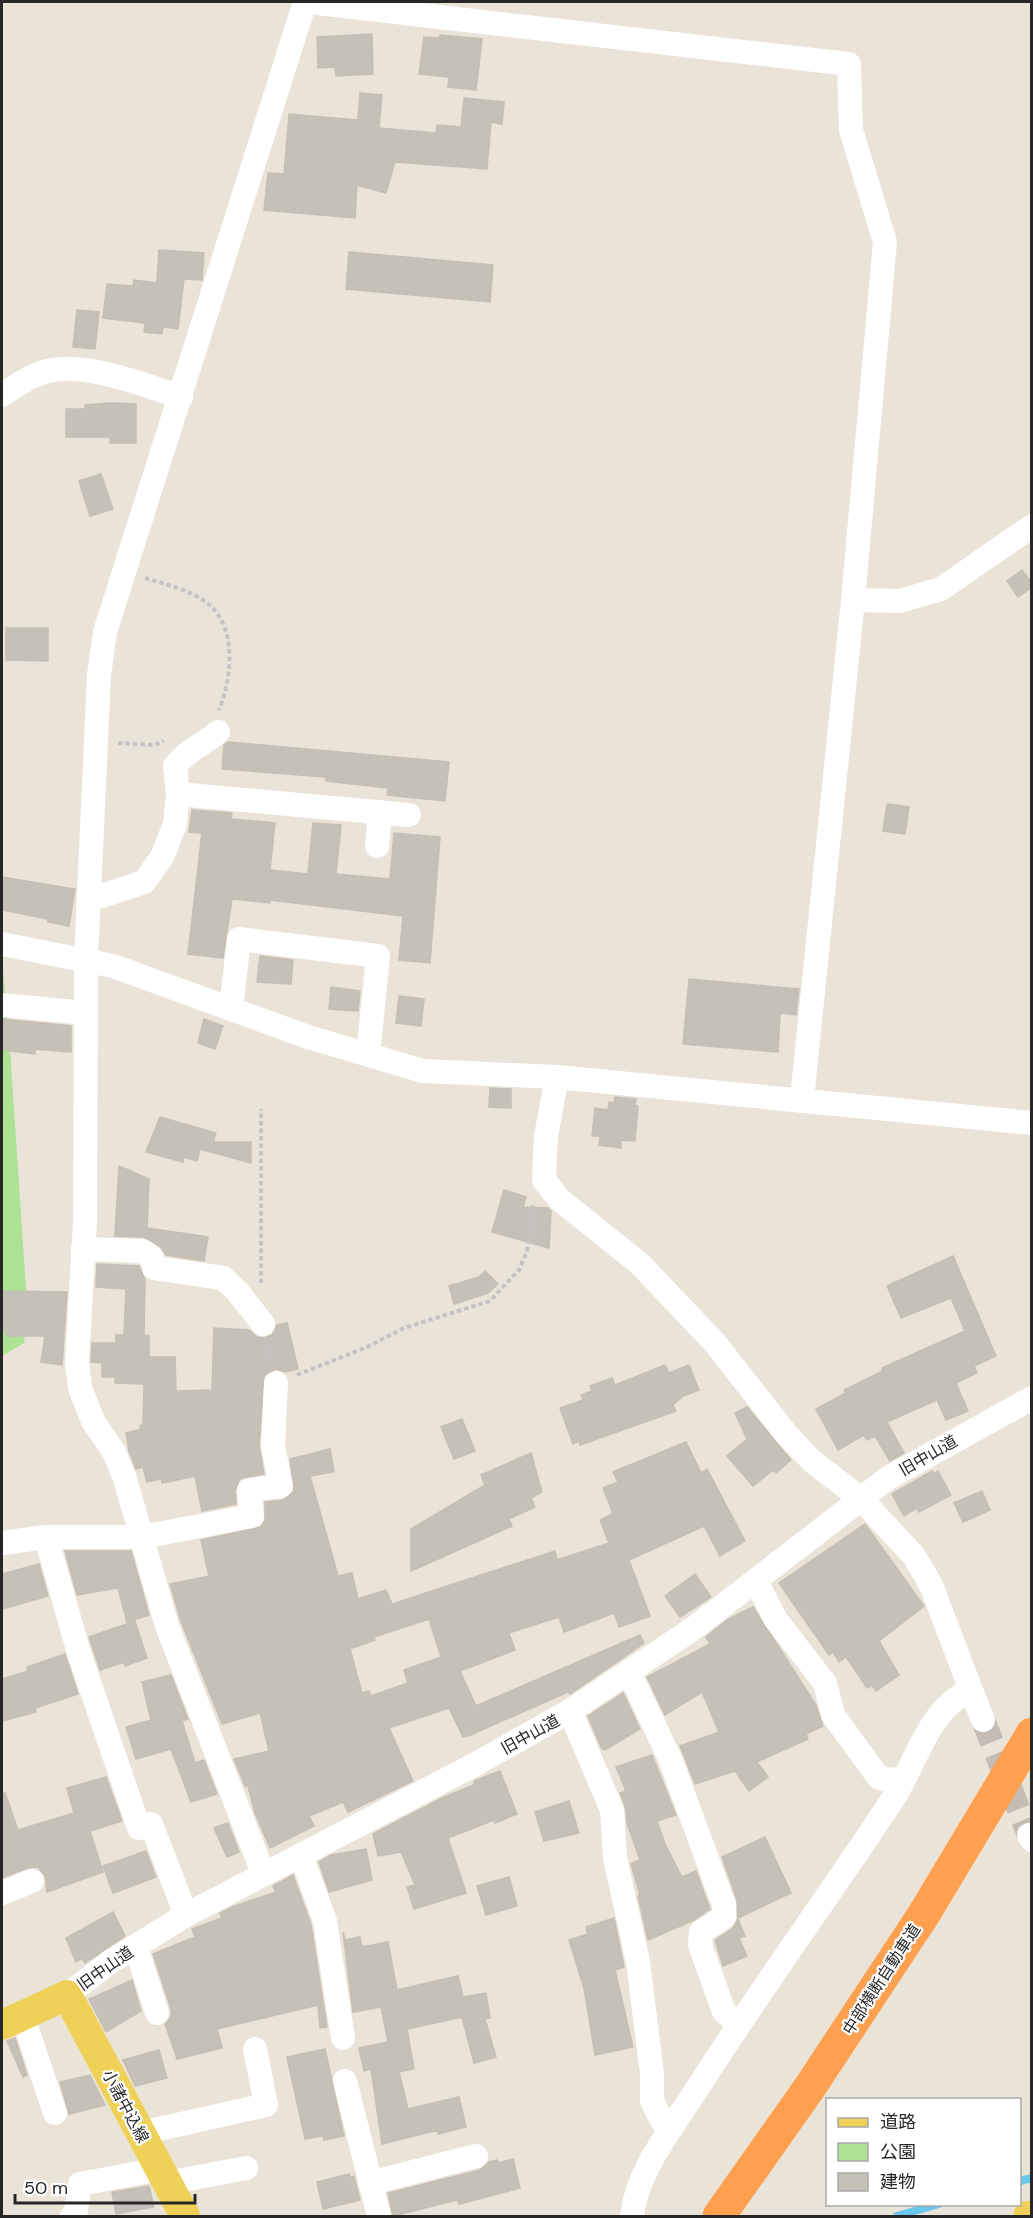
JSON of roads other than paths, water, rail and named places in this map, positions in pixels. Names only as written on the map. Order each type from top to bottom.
[{"type":"highway","name":"中部横断自動車道","points":[[719,2217],[810,2087],[924,1914],[1032,1734]]},
{"type":"main road","name":"旧中山道","points":[[12,2021],[67,1995]]},
{"type":"main road","name":"小諸中込線","points":[[67,1995],[185,2217]]},
{"type":"street","points":[[263,1873],[167,1626],[142,1537],[114,1452],[93,1421],[81,1388],[77,1353],[83,1249],[86,959],[99,675],[105,632],[307,2],[849,64],[851,130],[885,243],[854,600],[802,1099]]},
{"type":"street","points":[[2,395],[48,371],[63,371],[93,373],[123,379],[181,397]]},
{"type":"street","points":[[854,600],[900,601],[941,589],[1032,526]]},
{"type":"street","points":[[88,900],[144,882],[162,857],[175,824],[178,794],[175,766],[185,753],[204,744],[218,722]]},
{"type":"street","points":[[178,794],[409,815]]},
{"type":"street","points":[[377,846],[380,812]]},
{"type":"street","points":[[231,1009],[240,939],[378,956],[368,1055]]},
{"type":"street","points":[[2,944],[113,966],[308,1037],[423,1071],[557,1077],[1032,1123]]},
{"type":"street","points":[[2,1005],[86,1014]]},
{"type":"street","points":[[557,1077],[546,1136],[544,1179],[559,1199],[640,1264],[716,1343],[787,1435],[813,1462],[860,1498],[914,1556],[931,1585],[983,1720]]},
{"type":"street","points":[[83,1249],[143,1251],[152,1258],[154,1268],[223,1278],[237,1291],[263,1324]]},
{"type":"street","points":[[2,1543],[46,1537],[142,1537],[252,1516],[249,1490],[281,1486],[273,1446],[276,1383]]},
{"type":"street","name":"旧中山道","points":[[67,1995],[186,1915],[474,1765],[570,1711],[629,1672],[756,1581],[888,1478],[1032,1398]]},
{"type":"street","points":[[46,1537],[79,1653],[139,1828],[151,1824],[186,1915]]},
{"type":"street","points":[[756,1581],[776,1620],[825,1683],[833,1715],[879,1778],[893,1780],[905,1777]]},
{"type":"street","points":[[629,1672],[670,1761],[724,1905],[724,1917],[701,1932],[700,1944],[724,2012],[739,2024]]},
{"type":"street","points":[[632,2217],[633,2204],[646,2169],[739,2024],[860,1849],[905,1777],[944,1708],[956,1697],[971,1690]]},
{"type":"street","points":[[570,1711],[612,1810],[615,1858],[638,1962],[652,2073],[652,2101],[662,2121],[674,2126]]},
{"type":"street","points":[[301,1855],[325,1921],[343,2037]]},
{"type":"street","points":[[2,1893],[32,1881]]},
{"type":"street","points":[[136,1947],[157,2013]]},
{"type":"street","points":[[12,2021],[55,2113]]},
{"type":"street","points":[[141,2133],[266,2104],[255,2049]]},
{"type":"street","points":[[345,2081],[379,2217]]},
{"type":"street","points":[[370,2183],[476,2156]]},
{"type":"street","points":[[72,2217],[75,2216],[80,2184],[246,2168]]},
{"type":"waterway","points":[[1021,2181],[1032,2178]]},
{"type":"waterway","points":[[897,2216],[932,2206]]},
{"type":"tunnel","points":[[983,1720],[1029,1835]]}]
